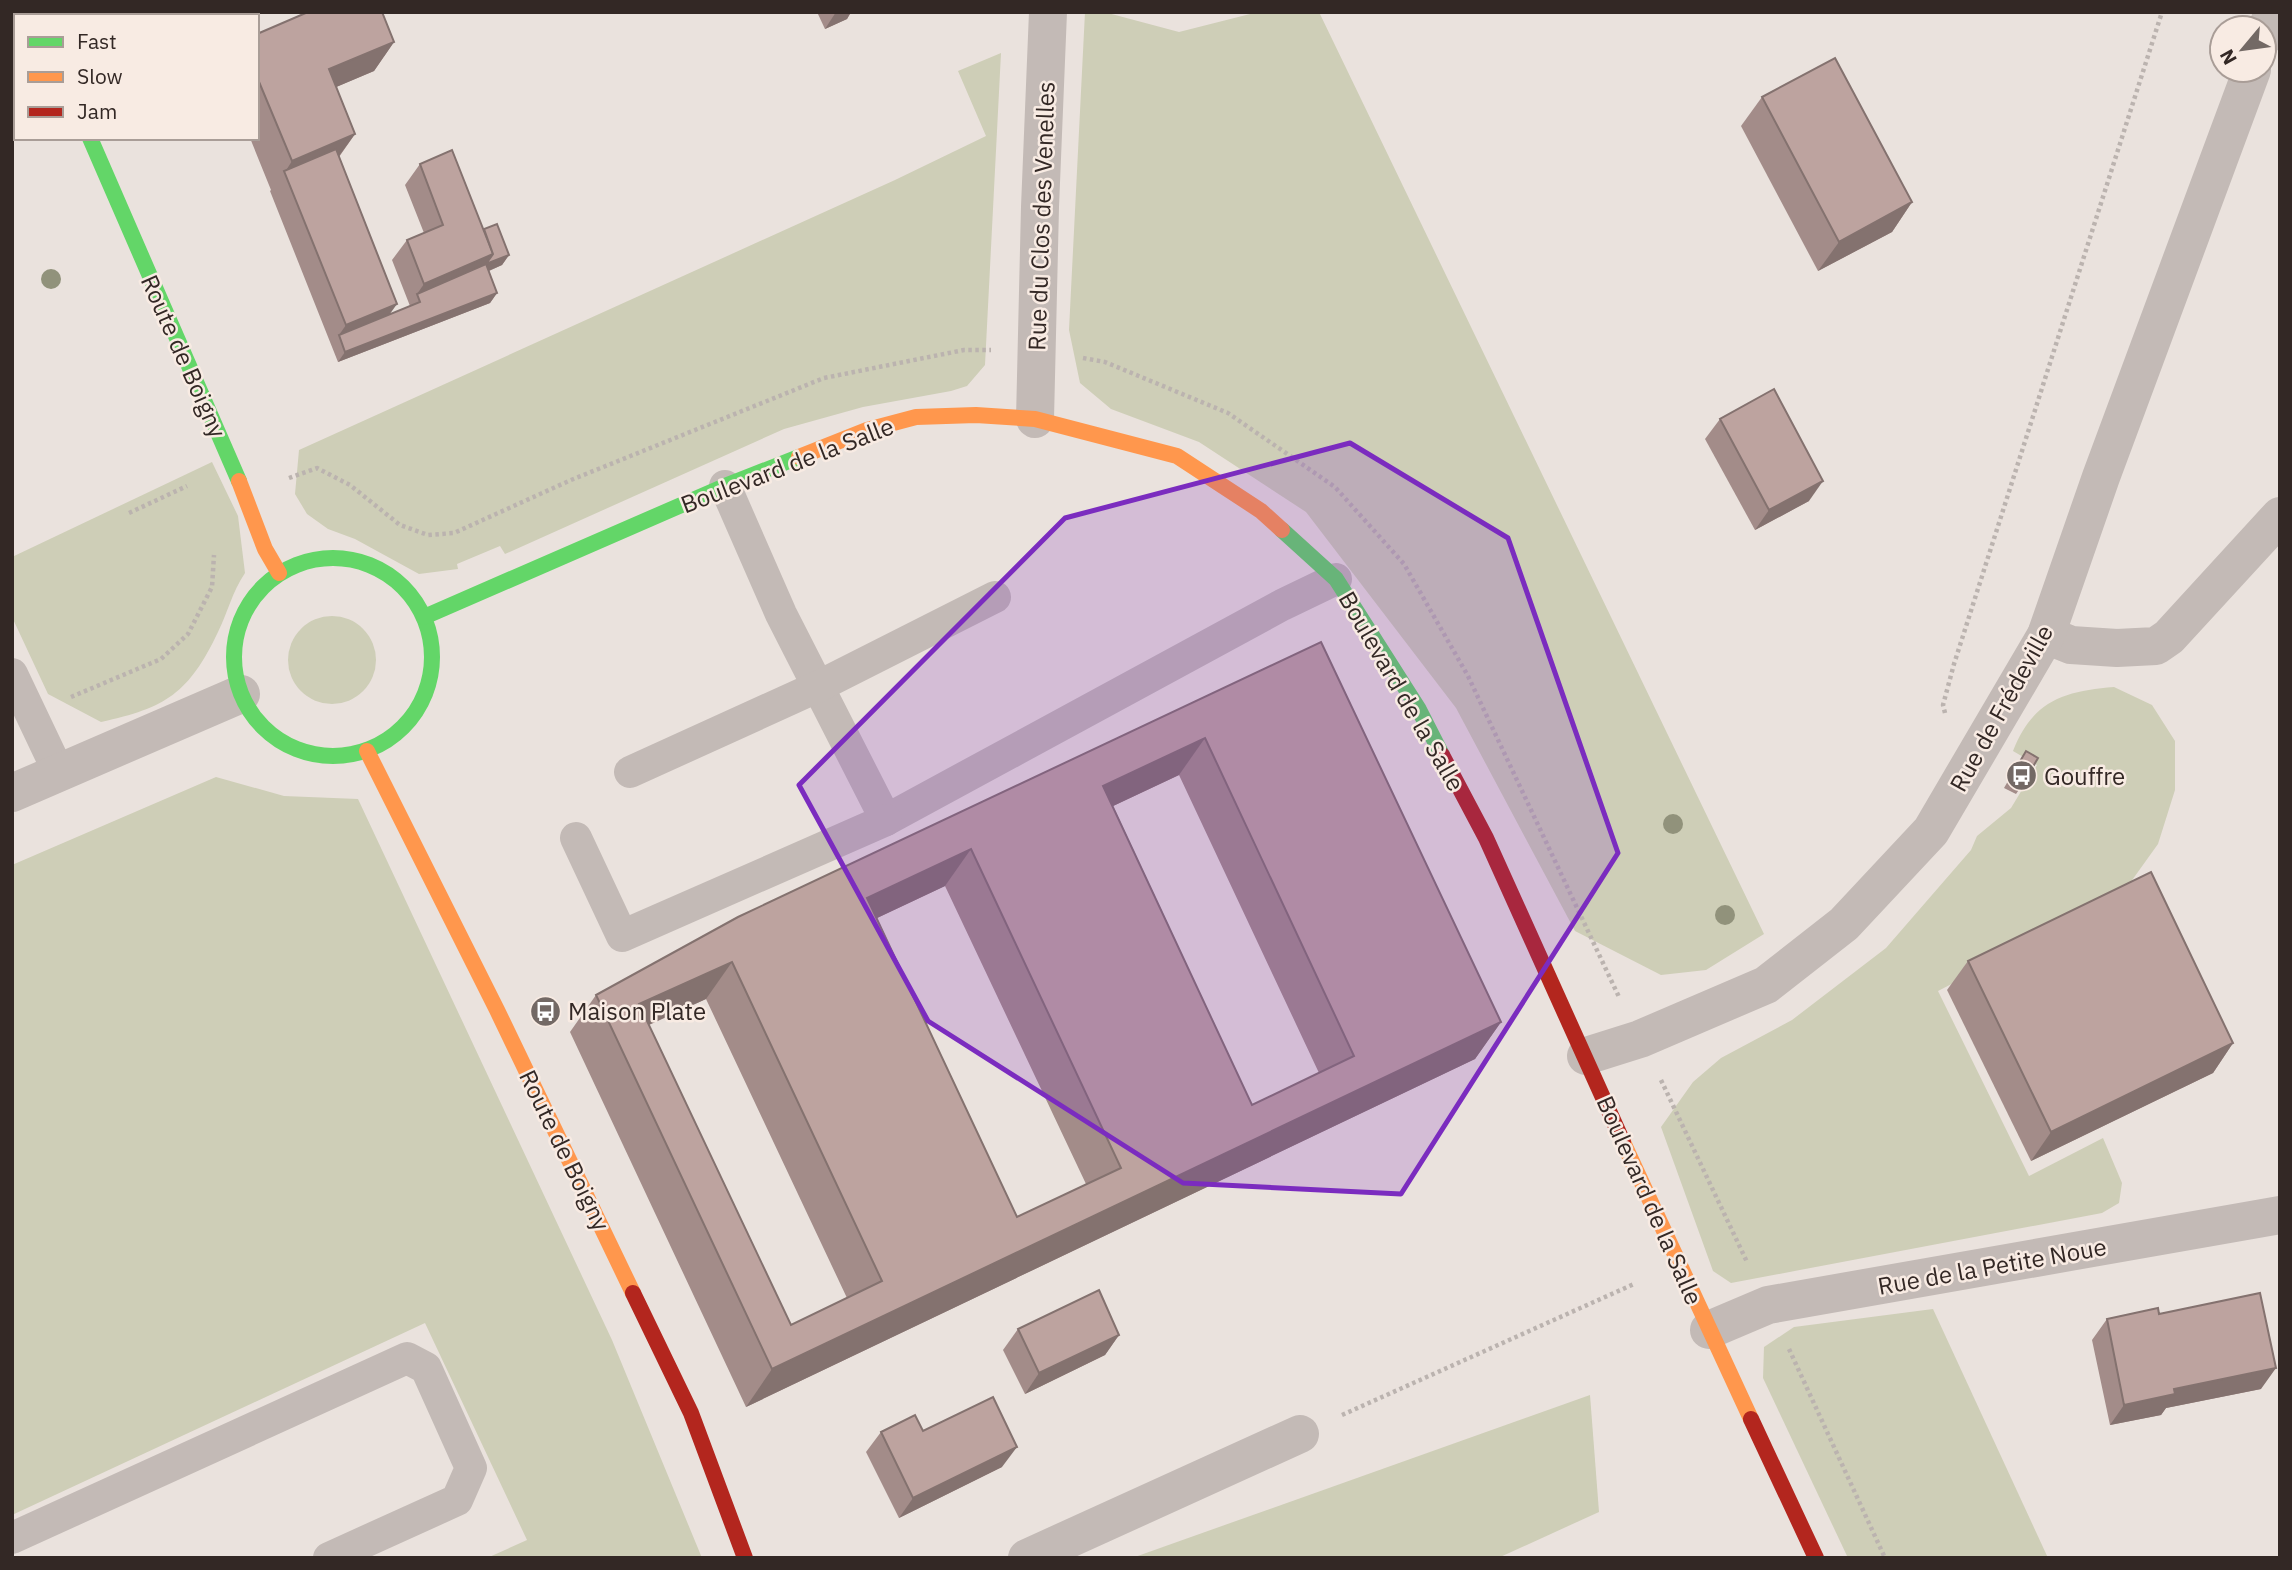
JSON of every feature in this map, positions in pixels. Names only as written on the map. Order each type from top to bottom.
[{"type":"street","name":"Rue du Clos des Venelles","points":[[1035,419],[1048,12]]},
{"type":"street","name":"Rue de Frédeville","points":[[1586,1056],[1640,1039],[1766,985],[1844,924],[1931,831],[2046,635],[2101,477],[2247,84]]},
{"type":"street","name":"Route de Boigny","points":[[91,140],[245,496],[265,549],[279,573]]},
{"type":"street","name":"Boulevard de la Salle","points":[[424,617],[725,486],[867,430],[916,417],[976,415],[1035,419],[1177,457],[1261,511],[1336,579],[1418,708],[1486,838],[1678,1264],[1816,1558]]},
{"type":"street","points":[[2046,635],[2071,645],[2118,648],[2156,646],[2169,637],[2280,516]]},
{"type":"street","points":[[325,558],[355,560],[384,572],[407,591],[424,617],[432,649],[429,681],[417,710],[395,734],[367,751],[337,756],[307,753],[271,734],[256,720],[241,694],[234,669],[234,643],[241,618],[255,596],[279,573],[300,564],[325,558]]},
{"type":"street","points":[[12,793],[241,694]]},
{"type":"street","name":"Route de Boigny","points":[[367,751],[503,1023],[691,1413],[745,1558]]},
{"type":"street","name":"Rue de la Petite Noue","points":[[1709,1331],[1768,1305],[2280,1215]]},
{"type":"street","points":[[1027,1558],[1300,1434]]},
{"type":"lane","points":[[725,486],[781,614],[886,820]]},
{"type":"lane","points":[[576,838],[622,936],[886,820],[1282,605],[1336,579]]},
{"type":"lane","points":[[630,772],[817,687],[995,597]]},
{"type":"lane","points":[[12,674],[59,773]]},
{"type":"lane","points":[[12,1538],[407,1358],[426,1368],[471,1468],[457,1500],[329,1558]]},
{"type":"path","points":[[1978,749],[1957,733],[1946,717],[1942,705],[2162,12]]},
{"type":"path","points":[[282,480],[317,468],[350,485],[400,525],[428,535],[454,533],[571,480],[824,379],[964,350],[1037,350],[1105,362],[1228,413],[1335,487],[1404,564],[1468,676],[1640,1039]]},
{"type":"path","points":[[129,513],[198,482]]},
{"type":"path","points":[[31,713],[161,659],[188,634],[212,587],[215,548]]},
{"type":"path","points":[[1300,1434],[1678,1264]]},
{"type":"highlighted area","points":[[1350,443],[1508,538],[1618,853],[1401,1194],[1183,1183],[928,1021],[799,785],[1065,518]]},
{"type":"green space","points":[[1085,12],[1104,12],[1179,32],[1258,12],[1319,12],[1764,934],[1706,970],[1661,975],[1575,931],[1456,708],[1306,512],[1199,442],[1111,409],[1080,383],[1069,330]]},
{"type":"green space","points":[[1001,53],[985,365],[967,386],[863,407],[784,429],[505,554],[500,546],[457,564],[458,569],[419,574],[355,539],[328,529],[307,514],[295,494],[299,450],[895,180],[986,136],[958,71]]},
{"type":"green space","points":[[212,462],[238,516],[245,573],[197,670],[173,695],[159,703],[143,711],[101,722],[48,694],[12,617],[12,557]]},
{"type":"green space","points":[[332,616],[349,620],[363,629],[372,643],[376,660],[372,677],[363,691],[349,700],[332,704],[315,700],[301,691],[292,677],[288,660],[292,643],[301,629],[315,620]]},
{"type":"green space","points":[[2114,687],[2152,705],[2175,741],[2175,790],[2158,844],[2120,897],[1938,991],[2029,1176],[2103,1138],[2122,1183],[2119,1203],[2102,1213],[1731,1283],[1713,1271],[1661,1127],[1693,1082],[1721,1058],[1792,1020],[1886,948],[1971,850],[1977,836],[2011,808],[2037,765],[2013,751],[2030,720],[2041,709],[2066,696]]},
{"type":"green space","points":[[216,777],[284,796],[358,799],[612,1340],[702,1558],[487,1558],[527,1540],[425,1323],[12,1515],[12,865]]},
{"type":"green space","points":[[1933,1309],[2048,1558],[1848,1558],[1763,1378],[1764,1347],[1794,1327]]},
{"type":"green space","points":[[1590,1395],[1599,1512],[1498,1558],[1132,1558]]},
{"type":"building","points":[[308,12],[382,12],[394,42],[329,69],[355,134],[292,161],[259,82],[259,33]]},
{"type":"building","points":[[1835,58],[1912,202],[1839,242],[1762,97]]},
{"type":"building","points":[[336,149],[397,304],[346,325],[284,171]]},
{"type":"building","points":[[452,150],[493,254],[424,284],[407,240],[443,225],[420,164]]},
{"type":"building","points":[[497,224],[509,255],[486,264],[493,254],[484,229]]},
{"type":"building","points":[[486,264],[497,293],[345,352],[339,335],[420,302],[417,294]]},
{"type":"building","points":[[1774,389],[1823,481],[1769,510],[1720,419]]},
{"type":"building","points":[[1321,642],[1501,1022],[772,1369],[596,995],[738,917]],"holes":[[[1205,738],[1354,1056],[1252,1105],[1103,786]],[[971,849],[1121,1168],[1017,1217],[867,898]],[[732,962],[882,1281],[791,1325],[639,1004]]]},
{"type":"building","points":[[2026,751],[2038,758],[2023,784],[2011,777]]},
{"type":"building","points":[[2151,872],[2233,1043],[2051,1132],[1968,961]]},
{"type":"building","points":[[1099,1290],[1119,1335],[1039,1373],[1018,1329]]},
{"type":"building","points":[[2260,1293],[2276,1368],[2174,1389],[2175,1394],[2124,1405],[2107,1319],[2158,1308],[2159,1314]]},
{"type":"building","points":[[993,1397],[1017,1447],[913,1498],[881,1432],[915,1415],[923,1431]]},
{"type":"traffic: fast","points":[[91,140],[239,481]]},
{"type":"traffic: fast","points":[[424,617],[725,486],[799,457]]},
{"type":"traffic: fast","points":[[1282,530],[1336,579],[1418,708],[1442,755]]},
{"type":"traffic: fast","points":[[333,558],[371,566],[403,587],[424,619],[432,657],[424,695],[403,727],[371,748],[333,756],[295,748],[263,727],[242,695],[234,657],[242,619],[263,587],[295,566],[333,558]]},
{"type":"traffic: slow","points":[[799,457],[867,430],[916,417],[976,415],[1035,419],[1177,456],[1261,511],[1282,530]]},
{"type":"traffic: slow","points":[[239,481],[265,549],[279,573]]},
{"type":"traffic: slow","points":[[367,751],[497,1010],[633,1293]]},
{"type":"traffic: slow","points":[[1623,1142],[1751,1419]]},
{"type":"traffic: jam","points":[[1442,755],[1486,838],[1623,1142]]},
{"type":"traffic: jam","points":[[633,1293],[691,1413],[745,1558]]},
{"type":"traffic: jam","points":[[1751,1419],[1816,1558]]},
{"type":"place","name":"Gouffre","points":[[2021,776]]},
{"type":"place","name":"Maison Plate","points":[[545,1011]]}]
